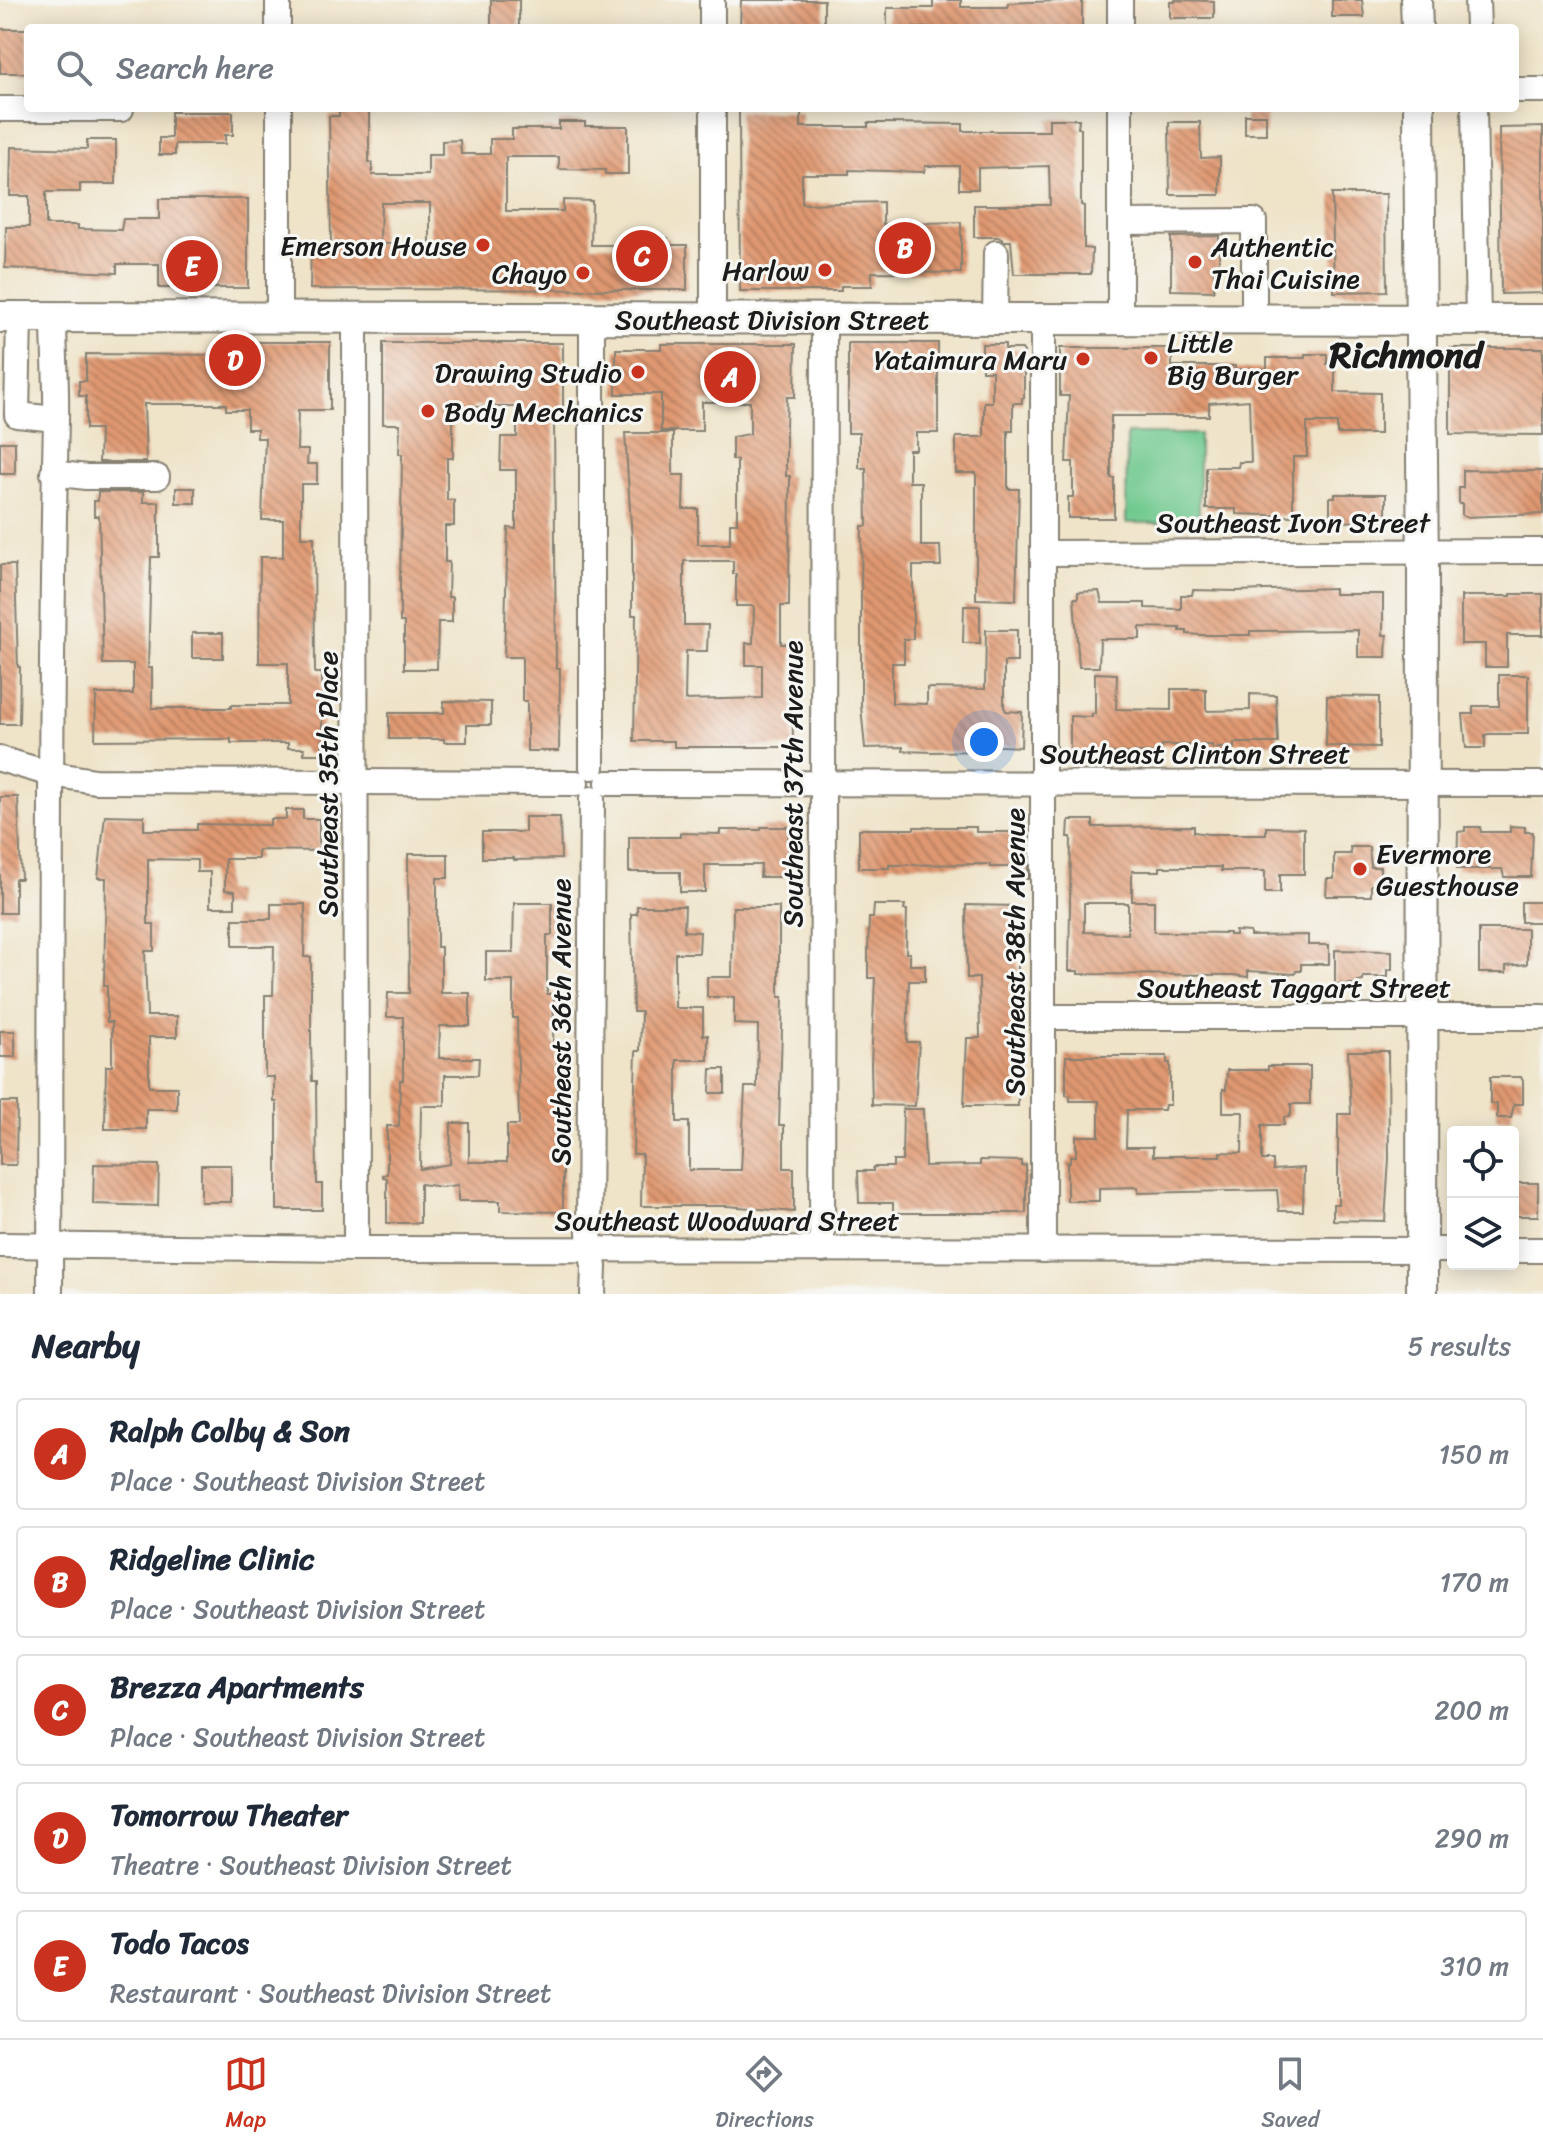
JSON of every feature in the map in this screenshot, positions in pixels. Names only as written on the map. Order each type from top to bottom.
[{"type":"main road","points":[[1416,0],[1417,24]]},
{"type":"main road","points":[[1419,112],[1423,551],[1422,1294]]},
{"type":"main road","name":"Southeast Division Street","points":[[9,317],[1543,320]]},
{"type":"street","points":[[278,0],[278,24]]},
{"type":"street","points":[[712,0],[712,24]]},
{"type":"street","points":[[1120,0],[1120,24]]},
{"type":"street","points":[[1477,0],[1478,24]]},
{"type":"street","points":[[1519,90],[1543,90]]},
{"type":"street","points":[[0,109],[24,109]]},
{"type":"street","points":[[279,112],[279,317]]},
{"type":"street","points":[[713,112],[713,319]]},
{"type":"street","points":[[1120,112],[1120,319]]},
{"type":"street","points":[[1474,112],[1478,320]]},
{"type":"street","points":[[1120,222],[1254,221],[1254,320]]},
{"type":"street","points":[[995,319],[996,253]]},
{"type":"street","points":[[9,317],[17,415],[56,419]]},
{"type":"street","points":[[50,1294],[53,473],[56,419],[54,317]]},
{"type":"street","name":"Southeast 35th Place","points":[[355,318],[358,782],[356,1249]]},
{"type":"street","name":"Southeast 36th Avenue","points":[[592,318],[589,1218],[593,1294]]},
{"type":"street","name":"Southeast 37th Avenue","points":[[822,1250],[824,319]]},
{"type":"street","name":"Southeast 38th Avenue","points":[[1043,319],[1043,1250]]},
{"type":"street","points":[[53,473],[86,477],[157,477]]},
{"type":"street","name":"Southeast Ivon Street","points":[[1043,553],[1543,551]]},
{"type":"street","name":"Southeast Clinton Street","points":[[0,759],[51,774],[95,781],[1543,784]]},
{"type":"street","name":"Southeast Taggart Street","points":[[1044,1017],[1543,1017]]},
{"type":"street","name":"Southeast Woodward Street","points":[[0,1245],[356,1249],[1447,1250]]},
{"type":"street","points":[[1519,1250],[1543,1250]]},
{"type":"green space","points":[[1127,434],[1199,434],[1199,523],[1126,523]]},
{"type":"building","points":[[491,0],[519,0],[519,24],[491,24]]},
{"type":"building","points":[[741,0],[824,0],[824,24],[740,24]]},
{"type":"building","points":[[933,0],[961,0],[961,7],[1008,7],[1008,3],[1082,0],[1082,24],[887,24],[887,8],[933,8]]},
{"type":"building","points":[[1332,0],[1362,0],[1364,17],[1332,17]]},
{"type":"building","points":[[1214,1],[1214,18],[1170,18],[1170,2]]},
{"type":"building","points":[[0,29],[24,29],[24,73],[0,73]]},
{"type":"building","points":[[171,112],[233,112],[233,135],[225,135],[225,144],[175,144],[175,155],[159,155],[159,138],[171,138]]},
{"type":"building","points":[[339,112],[369,112],[369,163],[372,163],[372,175],[428,175],[428,155],[442,155],[442,141],[460,140],[461,154],[490,154],[490,139],[512,139],[512,129],[559,129],[559,122],[585,122],[585,126],[628,126],[628,174],[559,169],[559,157],[506,157],[506,211],[563,211],[563,200],[592,201],[591,245],[633,245],[633,237],[668,238],[668,245],[687,245],[687,290],[310,289],[311,244],[331,244],[329,116],[339,116]],"holes":[[[381,203],[430,203],[430,244],[380,244]]]},
{"type":"building","points":[[739,112],[801,112],[801,127],[868,127],[868,123],[963,124],[963,131],[1049,131],[1049,119],[1079,119],[1084,248],[1092,249],[1091,274],[1014,274],[1011,241],[998,237],[974,237],[974,205],[1050,205],[1049,166],[978,168],[978,189],[959,189],[959,166],[925,166],[924,172],[849,170],[849,174],[802,174],[802,204],[883,202],[883,224],[961,222],[961,273],[872,272],[872,286],[841,286],[841,291],[740,291]]},
{"type":"building","points":[[1245,115],[1266,115],[1266,134],[1245,134]]},
{"type":"building","points":[[1169,122],[1200,122],[1201,158],[1220,157],[1220,195],[1170,195]]},
{"type":"building","points":[[1543,127],[1543,293],[1501,294],[1499,128]]},
{"type":"building","points":[[87,140],[116,140],[116,184],[80,184],[80,192],[46,192],[46,225],[121,230],[123,219],[159,219],[159,199],[248,199],[248,288],[159,288],[159,264],[117,264],[117,273],[5,268],[6,227],[29,227],[29,196],[10,196],[11,147],[87,149]]},
{"type":"building","points":[[1332,194],[1386,194],[1387,291],[1334,292]]},
{"type":"building","name":"Authentic Thai Cuisine","points":[[1219,236],[1219,268],[1214,268],[1214,291],[1171,290],[1171,237]]},
{"type":"building","points":[[226,342],[330,342],[330,410],[298,410],[297,450],[308,450],[307,464],[317,464],[317,484],[301,484],[301,537],[314,537],[315,673],[322,673],[322,754],[304,754],[304,748],[288,748],[288,743],[231,743],[231,739],[95,740],[96,694],[133,694],[133,664],[103,664],[99,516],[94,516],[94,501],[98,501],[98,492],[143,492],[143,502],[159,502],[159,557],[151,557],[148,668],[152,668],[152,708],[288,705],[288,663],[259,663],[260,557],[283,557],[283,520],[262,520],[265,438],[257,438],[257,429],[247,429],[247,410],[226,410],[226,404],[144,404],[146,462],[99,462],[100,429],[86,429],[86,396],[79,396],[79,381],[86,381],[86,354],[226,355]]},
{"type":"building","points":[[383,343],[563,343],[563,418],[554,418],[559,751],[527,751],[527,701],[522,701],[522,657],[504,657],[508,528],[516,529],[516,470],[500,470],[501,437],[517,437],[517,407],[473,407],[473,415],[453,415],[453,458],[447,458],[447,500],[454,500],[454,526],[445,526],[445,562],[449,562],[448,597],[452,597],[452,622],[438,622],[437,669],[404,669],[404,622],[400,622],[402,454],[399,454],[400,424],[383,424]]},
{"type":"building","points":[[848,343],[938,343],[938,433],[916,433],[916,450],[909,450],[909,482],[921,482],[921,546],[940,546],[941,566],[913,566],[913,639],[904,639],[904,663],[892,663],[892,703],[927,704],[927,688],[985,689],[986,630],[1017,630],[1017,662],[1004,662],[1004,707],[1006,711],[1022,712],[1021,747],[980,745],[980,751],[933,752],[903,751],[903,747],[865,748],[861,706],[861,583],[862,526],[867,526],[866,468],[859,468],[859,433],[848,433]]},
{"type":"building","points":[[661,344],[796,344],[795,397],[787,397],[786,426],[786,476],[790,476],[789,606],[781,606],[781,644],[792,644],[793,747],[674,747],[674,741],[634,741],[636,615],[632,615],[632,540],[625,433],[673,433],[673,475],[684,475],[683,509],[698,509],[698,544],[730,544],[730,523],[737,523],[737,460],[732,460],[732,437],[750,434],[750,402],[702,402],[702,431],[661,431],[661,394],[616,394],[616,349],[661,349]],"holes":[[[684,561],[733,561],[736,606],[754,606],[753,643],[746,643],[746,665],[762,665],[762,698],[685,700],[686,651],[707,651],[708,625],[684,625]]]},
{"type":"building","points":[[982,344],[1005,344],[1005,349],[1022,349],[1024,352],[1024,398],[1022,403],[1013,403],[1013,431],[1008,431],[1008,489],[1019,489],[1016,600],[976,599],[976,473],[956,473],[956,437],[984,437],[984,402],[992,402],[992,371],[982,371]]},
{"type":"building","points":[[1060,348],[1172,348],[1172,366],[1235,366],[1235,369],[1267,369],[1267,358],[1305,358],[1305,354],[1327,354],[1327,364],[1335,364],[1335,392],[1380,393],[1380,434],[1337,434],[1337,423],[1307,423],[1307,457],[1293,457],[1293,516],[1236,514],[1236,509],[1206,509],[1206,467],[1238,467],[1239,462],[1251,462],[1249,400],[1209,403],[1209,416],[1111,416],[1114,518],[1068,518],[1068,497],[1073,497],[1073,462],[1066,462],[1069,396],[1060,396]]},
{"type":"building","points":[[1450,348],[1543,348],[1543,435],[1450,434]]},
{"type":"building","points":[[0,442],[15,442],[15,474],[0,474]]},
{"type":"building","points":[[1463,470],[1543,471],[1543,514],[1465,517],[1462,515],[1462,504],[1459,504]]},
{"type":"building","points":[[176,488],[195,488],[195,503],[176,503]]},
{"type":"building","points":[[1335,494],[1386,494],[1386,521],[1335,522],[1335,516],[1330,516],[1330,497],[1335,497]]},
{"type":"building","points":[[0,565],[15,565],[20,667],[19,724],[0,724]]},
{"type":"building","points":[[1334,588],[1334,594],[1383,594],[1386,657],[1358,657],[1358,630],[1250,631],[1250,635],[1201,635],[1187,634],[1180,628],[1140,627],[1140,639],[1100,639],[1099,667],[1079,667],[1074,598],[1078,598],[1078,592],[1099,591],[1102,603],[1145,603],[1145,608],[1181,609],[1181,595],[1192,595],[1193,590]]},
{"type":"building","points":[[1543,594],[1543,635],[1507,635],[1507,667],[1485,667],[1485,644],[1461,644],[1461,596]]},
{"type":"building","points":[[964,606],[980,606],[980,643],[963,643]]},
{"type":"building","points":[[192,633],[223,633],[223,658],[192,658]]},
{"type":"building","points":[[1095,673],[1117,674],[1116,709],[1171,710],[1171,689],[1206,689],[1208,711],[1250,710],[1250,694],[1276,695],[1278,743],[1234,743],[1234,748],[1162,745],[1159,753],[1070,753],[1070,716],[1092,717],[1095,714]]},
{"type":"building","points":[[1499,675],[1528,675],[1528,734],[1488,734],[1485,735],[1485,748],[1466,748],[1463,714],[1473,714],[1473,706],[1499,706]]},
{"type":"building","points":[[1327,696],[1379,697],[1379,747],[1326,746]]},
{"type":"building","points":[[444,701],[491,702],[491,725],[467,725],[467,742],[389,739],[389,713],[444,713]]},
{"type":"building","points":[[0,797],[18,797],[21,879],[15,879],[15,913],[0,913]]},
{"type":"building","points":[[286,810],[303,810],[303,819],[319,819],[319,851],[258,850],[258,859],[225,859],[225,890],[235,891],[235,907],[210,907],[210,872],[197,872],[197,860],[148,859],[148,924],[154,924],[154,951],[145,951],[147,1016],[177,1016],[177,1037],[149,1037],[149,1087],[177,1087],[177,1109],[146,1109],[146,1129],[105,1129],[106,1066],[112,1066],[112,1022],[107,1022],[107,986],[104,986],[106,878],[98,878],[105,815],[144,816],[144,830],[197,830],[197,824],[270,825],[270,819],[286,819]]},
{"type":"building","points":[[525,817],[560,817],[561,859],[482,858],[482,832],[525,832]]},
{"type":"building","points":[[1069,820],[1093,820],[1093,827],[1194,826],[1194,832],[1208,834],[1266,834],[1266,827],[1304,828],[1304,874],[1280,874],[1280,893],[1265,893],[1265,871],[1160,867],[1160,871],[1132,871],[1132,901],[1154,901],[1154,932],[1235,935],[1235,931],[1250,932],[1250,936],[1308,935],[1308,945],[1329,945],[1329,964],[1301,964],[1301,971],[1295,974],[1248,971],[1248,977],[1078,974],[1078,971],[1069,971],[1071,837],[1068,837]],"holes":[[[1084,903],[1128,903],[1128,934],[1084,932]]]},
{"type":"building","points":[[1510,826],[1525,827],[1525,832],[1533,832],[1531,877],[1504,877],[1502,869],[1457,869],[1458,832],[1465,831],[1465,827],[1480,827],[1481,832],[1510,832]]},
{"type":"building","points":[[761,827],[788,827],[788,877],[760,877],[761,865],[705,865],[705,892],[680,892],[680,872],[629,872],[629,837],[720,834],[720,830],[761,830]]},
{"type":"building","points":[[976,827],[976,832],[1020,832],[1020,863],[1028,863],[1028,879],[1012,879],[1012,867],[990,867],[990,864],[859,868],[859,829]]},
{"type":"building","points":[[1350,847],[1369,847],[1371,867],[1380,867],[1380,885],[1371,885],[1371,896],[1326,896],[1327,879],[1334,879],[1334,854],[1351,854]]},
{"type":"building","points":[[408,854],[448,854],[448,878],[437,878],[441,993],[470,993],[470,1026],[440,1026],[439,1058],[479,1058],[478,1075],[445,1075],[445,1106],[421,1106],[420,1169],[450,1164],[451,1123],[469,1123],[469,1162],[507,1162],[507,1125],[519,1125],[517,1018],[513,1018],[513,981],[486,981],[486,952],[513,952],[514,903],[552,903],[552,935],[547,935],[547,994],[554,994],[553,1044],[556,1044],[559,1160],[563,1160],[563,1212],[500,1211],[500,1201],[458,1201],[458,1185],[442,1187],[420,1184],[420,1223],[387,1223],[387,1178],[383,1175],[387,1174],[387,1126],[399,1126],[400,1080],[403,1080],[403,1017],[387,1017],[388,993],[409,993]]},
{"type":"building","points":[[1521,902],[1542,902],[1543,922],[1521,922]]},
{"type":"building","points":[[271,904],[305,904],[304,957],[311,957],[312,1081],[316,1081],[317,1184],[322,1184],[322,1210],[277,1210],[277,1102],[274,1102],[274,1077],[265,1077],[265,995],[273,995],[274,946],[233,946],[233,919],[271,919]]},
{"type":"building","points":[[874,905],[905,905],[906,953],[910,953],[910,965],[925,965],[925,981],[909,981],[907,1042],[919,1042],[915,1106],[872,1105],[875,978],[868,978],[868,953],[869,918],[873,918]]},
{"type":"building","points":[[966,905],[1017,906],[1017,920],[1011,920],[1012,958],[1018,959],[1018,1106],[964,1106],[967,1038],[980,1038],[979,978],[967,978]]},
{"type":"building","points":[[637,906],[685,906],[684,931],[700,932],[699,953],[675,953],[675,1008],[703,1008],[703,1035],[708,1035],[708,1060],[677,1060],[677,1122],[689,1122],[689,1170],[741,1170],[745,1087],[757,1087],[758,1025],[734,1024],[734,997],[707,997],[707,977],[732,977],[733,907],[779,907],[779,997],[783,997],[779,1125],[784,1125],[784,1168],[794,1168],[794,1212],[727,1206],[641,1206],[642,1154],[633,1154],[636,1051],[640,1051],[641,1012],[633,1012],[631,914],[637,914]]},
{"type":"building","points":[[1479,929],[1527,929],[1527,964],[1506,966],[1506,973],[1479,973]]},
{"type":"building","points":[[1335,950],[1392,951],[1392,970],[1388,970],[1388,977],[1363,977],[1359,984],[1335,984]]},
{"type":"building","points":[[0,1031],[15,1031],[15,1057],[0,1057]]},
{"type":"building","points":[[1348,1051],[1388,1051],[1389,1159],[1385,1221],[1333,1220],[1333,1204],[1338,1204],[1338,1114],[1351,1114]]},
{"type":"building","points":[[1066,1056],[1167,1056],[1167,1063],[1170,1063],[1170,1105],[1165,1105],[1164,1110],[1127,1110],[1126,1147],[1153,1147],[1153,1156],[1242,1153],[1243,1112],[1223,1112],[1227,1070],[1310,1066],[1310,1104],[1291,1104],[1291,1113],[1289,1117],[1284,1117],[1284,1125],[1262,1125],[1262,1160],[1273,1160],[1273,1170],[1304,1168],[1303,1211],[1279,1211],[1277,1190],[1138,1193],[1138,1187],[1099,1188],[1099,1201],[1067,1201],[1067,1162],[1070,1162],[1070,1156],[1076,1156],[1076,1136],[1099,1136],[1099,1101],[1070,1101],[1070,1096],[1066,1095]]},
{"type":"building","points":[[711,1069],[725,1069],[725,1093],[710,1093]]},
{"type":"building","points":[[1490,1077],[1521,1077],[1523,1104],[1514,1104],[1511,1118],[1497,1118],[1497,1104],[1490,1104]]},
{"type":"building","points":[[0,1102],[17,1102],[16,1165],[0,1165]]},
{"type":"building","points":[[903,1109],[923,1109],[925,1166],[980,1165],[980,1160],[1021,1161],[1021,1166],[1026,1165],[1026,1213],[893,1213],[893,1203],[859,1203],[858,1171],[893,1167],[893,1161],[902,1161]]},
{"type":"building","points":[[94,1164],[159,1165],[158,1206],[93,1204]]},
{"type":"building","points":[[201,1165],[231,1165],[231,1202],[201,1202]]},
{"type":"building","points":[[1519,1183],[1538,1183],[1538,1216],[1519,1216]]},
{"type":"place","name":"Emerson House","points":[[483,245]]},
{"type":"place","name":"Ridgeline Clinic","points":[[905,248]]},
{"type":"place","name":"Brezza Apartments","points":[[642,256]]},
{"type":"place","name":"Authentic Thai Cuisine","points":[[1195,262]]},
{"type":"place","name":"Todo Tacos","points":[[192,266]]},
{"type":"place","name":"Harlow","points":[[825,270]]},
{"type":"place","name":"Chayo","points":[[583,273]]},
{"type":"place","name":"Little Big Burger","points":[[1151,358]]},
{"type":"place","name":"Yataimura Maru","points":[[1083,359]]},
{"type":"place","name":"Tomorrow Theater","points":[[235,360]]},
{"type":"place","name":"Drawing Studio","points":[[638,372]]},
{"type":"place","name":"Ralph Colby & Son","points":[[730,377]]},
{"type":"place","name":"Body Mechanics","points":[[428,411]]},
{"type":"place","name":"Evermore Guesthouse","points":[[1360,869]]},
{"type":"district","name":"Richmond","points":[[1406,355]]}]
